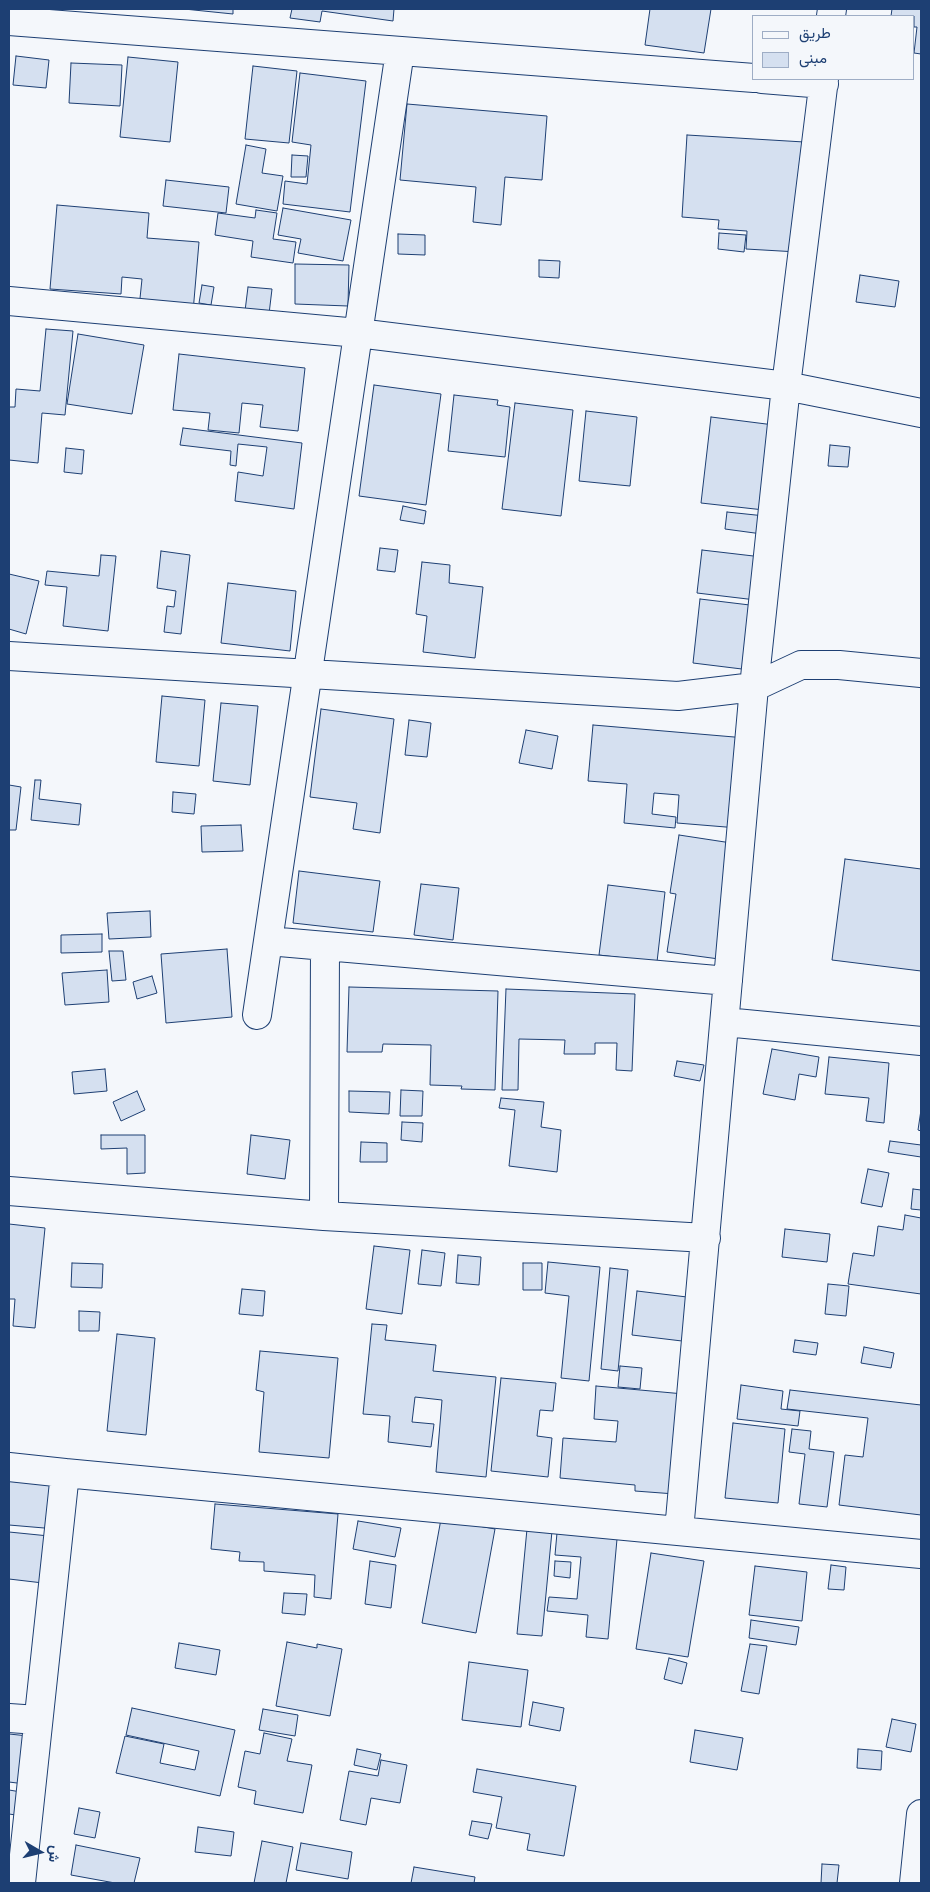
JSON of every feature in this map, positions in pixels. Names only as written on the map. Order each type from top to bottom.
[{"type":"street","points":[[9,21],[752,78]]},
{"type":"street","points":[[258,1015],[400,51]]},
{"type":"street","points":[[679,1531],[754,687],[786,386],[824,81],[793,80]]},
{"type":"street","points":[[9,301],[358,333],[786,386],[921,413]]},
{"type":"street","points":[[9,656],[678,696],[754,687],[800,665],[839,665],[921,673]]},
{"type":"street","points":[[268,941],[728,982]]},
{"type":"street","points":[[324,1216],[325,946]]},
{"type":"street","points":[[725,1022],[921,1042]]},
{"type":"street","points":[[9,1191],[324,1216],[706,1238]]},
{"type":"street","points":[[9,1466],[65,1473],[921,1554]]},
{"type":"street","points":[[21,1883],[65,1473]]},
{"type":"street","points":[[9,1718],[38,1720]]},
{"type":"street","points":[[914,1883],[921,1814]]},
{"type":"building","points":[[184,9],[233,9],[233,14]]},
{"type":"building","points":[[292,9],[394,9],[393,21],[322,11],[320,22],[290,18]]},
{"type":"building","points":[[650,9],[711,9],[704,53],[645,45]]},
{"type":"building","points":[[892,9],[921,9],[921,54],[915,53],[917,27],[915,27],[915,15],[891,15]]},
{"type":"building","points":[[16,56],[49,60],[46,88],[13,85]]},
{"type":"building","points":[[128,57],[178,62],[170,142],[120,137]]},
{"type":"building","points":[[71,63],[122,65],[120,106],[69,103]]},
{"type":"building","points":[[253,66],[297,71],[289,143],[245,139]]},
{"type":"building","points":[[300,73],[366,81],[350,212],[283,204],[285,181],[307,184],[311,145],[292,142]]},
{"type":"building","points":[[407,104],[547,116],[542,180],[505,177],[501,225],[473,222],[476,187],[400,180]]},
{"type":"building","points":[[687,135],[821,143],[815,253],[746,249],[747,231],[718,229],[719,220],[682,217]]},
{"type":"building","points":[[246,145],[266,149],[262,173],[283,176],[277,211],[236,204]]},
{"type":"building","points":[[292,155],[308,156],[306,177],[291,177]]},
{"type":"building","points":[[166,180],[229,187],[226,213],[163,206]]},
{"type":"building","points":[[57,205],[149,213],[147,238],[199,242],[193,312],[139,308],[142,279],[122,277],[121,294],[50,289]]},
{"type":"building","points":[[283,208],[351,220],[343,261],[298,253],[301,239],[278,235]]},
{"type":"building","points":[[256,210],[277,213],[273,239],[296,242],[293,263],[251,257],[253,241],[215,235],[218,213],[255,218]]},
{"type":"building","points":[[719,233],[746,235],[744,252],[718,249]]},
{"type":"building","points":[[398,234],[425,235],[425,255],[398,254]]},
{"type":"building","points":[[539,260],[560,261],[559,278],[539,277]]},
{"type":"building","points":[[295,264],[349,265],[348,306],[295,304]]},
{"type":"building","points":[[860,275],[899,281],[895,307],[856,302]]},
{"type":"building","points":[[202,285],[214,287],[211,305],[199,303]]},
{"type":"building","points":[[248,287],[272,289],[269,314],[245,311]]},
{"type":"building","points":[[46,329],[73,331],[65,415],[42,413],[38,463],[9,460],[9,407],[15,407],[16,389],[40,391]]},
{"type":"building","points":[[78,334],[144,345],[132,414],[67,404]]},
{"type":"building","points":[[179,354],[305,368],[298,431],[260,427],[263,405],[242,403],[239,433],[208,430],[210,413],[173,410]]},
{"type":"building","points":[[374,385],[441,394],[426,505],[359,496]]},
{"type":"building","points":[[454,395],[498,400],[497,405],[510,407],[505,457],[448,451]]},
{"type":"building","points":[[515,403],[573,410],[561,516],[502,509]]},
{"type":"building","points":[[586,411],[637,417],[630,486],[579,481]]},
{"type":"building","points":[[711,417],[774,425],[764,510],[701,503]]},
{"type":"building","points":[[183,428],[302,443],[294,509],[235,501],[238,472],[263,476],[267,447],[238,444],[236,466],[230,465],[231,451],[180,445]]},
{"type":"building","points":[[830,445],[850,447],[848,467],[828,466]]},
{"type":"building","points":[[66,448],[84,450],[82,474],[64,472]]},
{"type":"building","points":[[403,506],[426,511],[424,524],[400,520]]},
{"type":"building","points":[[727,512],[765,516],[762,534],[725,529]]},
{"type":"building","points":[[380,548],[398,550],[395,572],[377,570]]},
{"type":"building","points":[[702,550],[762,557],[756,600],[697,593]]},
{"type":"building","points":[[161,551],[190,555],[181,634],[164,632],[167,606],[174,607],[176,591],[157,588]]},
{"type":"building","points":[[101,555],[116,556],[108,631],[63,626],[67,587],[45,585],[47,571],[99,576]]},
{"type":"building","points":[[422,562],[450,565],[449,583],[483,587],[475,658],[423,652],[427,616],[416,614]]},
{"type":"building","points":[[9,574],[39,581],[26,634],[9,629]]},
{"type":"building","points":[[228,583],[296,591],[290,651],[221,643]]},
{"type":"building","points":[[700,599],[758,606],[750,670],[693,663]]},
{"type":"building","points":[[162,696],[205,700],[199,766],[156,762]]},
{"type":"building","points":[[221,703],[258,706],[250,785],[213,781]]},
{"type":"building","points":[[321,709],[394,719],[380,833],[353,829],[357,803],[310,797]]},
{"type":"building","points":[[409,720],[431,723],[427,757],[405,755]]},
{"type":"building","points":[[593,725],[746,738],[738,828],[677,823],[679,795],[654,793],[652,814],[676,817],[675,828],[624,823],[627,784],[588,781]]},
{"type":"building","points":[[526,730],[558,736],[552,769],[519,763]]},
{"type":"building","points":[[35,780],[41,780],[39,799],[81,804],[79,825],[31,820]]},
{"type":"building","points":[[9,785],[21,787],[16,830],[9,830]]},
{"type":"building","points":[[173,792],[196,794],[194,814],[172,812]]},
{"type":"building","points":[[241,825],[243,851],[202,852],[201,826]]},
{"type":"building","points":[[679,835],[738,844],[719,959],[667,952],[676,894],[670,893]]},
{"type":"building","points":[[845,859],[921,869],[921,971],[832,960]]},
{"type":"building","points":[[299,871],[380,881],[373,932],[293,923]]},
{"type":"building","points":[[421,884],[459,888],[453,940],[414,935]]},
{"type":"building","points":[[608,885],[665,892],[657,962],[599,955]]},
{"type":"building","points":[[150,911],[151,937],[109,939],[107,913]]},
{"type":"building","points":[[102,934],[102,952],[61,953],[61,935]]},
{"type":"building","points":[[227,949],[232,1017],[166,1023],[161,954]]},
{"type":"building","points":[[109,951],[123,951],[126,980],[112,981]]},
{"type":"building","points":[[107,970],[109,1002],[65,1005],[62,973]]},
{"type":"building","points":[[152,976],[157,993],[137,999],[133,982]]},
{"type":"building","points":[[349,987],[498,991],[495,1090],[461,1089],[462,1086],[430,1085],[431,1045],[383,1044],[382,1052],[347,1052]]},
{"type":"building","points":[[506,989],[635,994],[632,1071],[616,1070],[617,1043],[595,1043],[595,1054],[564,1054],[565,1040],[519,1039],[518,1090],[502,1090]]},
{"type":"building","points":[[772,1049],[819,1057],[816,1077],[799,1074],[795,1100],[763,1094]]},
{"type":"building","points":[[829,1057],[889,1063],[884,1123],[866,1121],[869,1098],[825,1094]]},
{"type":"building","points":[[677,1061],[704,1065],[700,1081],[674,1076]]},
{"type":"building","points":[[105,1069],[107,1091],[74,1094],[72,1072]]},
{"type":"building","points":[[401,1090],[423,1091],[422,1116],[400,1116]]},
{"type":"building","points":[[137,1091],[145,1110],[121,1121],[113,1102]]},
{"type":"building","points":[[349,1091],[390,1092],[389,1114],[349,1112]]},
{"type":"building","points":[[501,1098],[544,1102],[541,1127],[561,1130],[557,1172],[509,1166],[515,1110],[499,1108]]},
{"type":"building","points":[[921,1110],[921,1131],[918,1130]]},
{"type":"building","points":[[402,1122],[423,1123],[422,1142],[401,1140]]},
{"type":"building","points":[[101,1135],[145,1135],[145,1173],[127,1174],[127,1148],[101,1149]]},
{"type":"building","points":[[251,1135],[290,1140],[285,1179],[247,1174]]},
{"type":"building","points":[[890,1141],[921,1145],[921,1157],[888,1152]]},
{"type":"building","points":[[361,1142],[387,1143],[387,1162],[360,1162]]},
{"type":"building","points":[[868,1169],[889,1173],[882,1207],[861,1203]]},
{"type":"building","points":[[913,1189],[921,1190],[921,1210],[911,1209]]},
{"type":"building","points":[[905,1215],[921,1218],[921,1294],[848,1284],[853,1253],[874,1256],[878,1226],[903,1230]]},
{"type":"building","points":[[9,1224],[45,1228],[35,1328],[13,1326],[15,1299],[9,1299]]},
{"type":"building","points":[[785,1229],[830,1234],[827,1262],[782,1257]]},
{"type":"building","points":[[374,1246],[410,1250],[402,1314],[366,1309]]},
{"type":"building","points":[[422,1250],[445,1253],[441,1286],[418,1284]]},
{"type":"building","points":[[458,1255],[481,1257],[479,1285],[456,1283]]},
{"type":"building","points":[[548,1262],[600,1267],[589,1381],[561,1378],[569,1296],[545,1293]]},
{"type":"building","points":[[72,1263],[103,1264],[102,1288],[71,1287]]},
{"type":"building","points":[[523,1263],[542,1263],[542,1290],[523,1290]]},
{"type":"building","points":[[610,1268],[628,1270],[618,1371],[601,1369]]},
{"type":"building","points":[[828,1284],[849,1286],[846,1316],[825,1314]]},
{"type":"building","points":[[242,1289],[265,1291],[263,1316],[239,1314]]},
{"type":"building","points":[[637,1291],[687,1297],[682,1341],[632,1335]]},
{"type":"building","points":[[79,1311],[100,1312],[99,1331],[79,1331]]},
{"type":"building","points":[[372,1324],[387,1325],[385,1340],[436,1345],[433,1371],[496,1377],[486,1477],[436,1472],[442,1400],[415,1397],[412,1422],[434,1424],[431,1447],[388,1442],[390,1416],[363,1414]]},
{"type":"building","points":[[117,1334],[155,1338],[146,1435],[107,1431]]},
{"type":"building","points":[[795,1340],[818,1343],[816,1355],[793,1352]]},
{"type":"building","points":[[864,1347],[894,1353],[891,1368],[861,1363]]},
{"type":"building","points":[[260,1351],[338,1358],[329,1458],[259,1452],[264,1392],[256,1390]]},
{"type":"building","points":[[620,1366],[642,1368],[640,1389],[618,1387]]},
{"type":"building","points":[[501,1378],[556,1383],[553,1411],[540,1410],[537,1436],[552,1438],[548,1477],[491,1471]]},
{"type":"building","points":[[741,1385],[783,1391],[781,1409],[800,1411],[798,1426],[737,1419]]},
{"type":"building","points":[[596,1386],[684,1394],[675,1494],[635,1491],[635,1485],[560,1478],[563,1438],[616,1442],[618,1421],[594,1419]]},
{"type":"building","points":[[790,1390],[921,1405],[921,1515],[839,1505],[845,1455],[863,1457],[868,1418],[787,1409]]},
{"type":"building","points":[[733,1423],[785,1429],[778,1503],[725,1498]]},
{"type":"building","points":[[792,1429],[811,1431],[809,1449],[834,1452],[827,1507],[799,1504],[805,1454],[789,1452]]},
{"type":"building","points":[[9,1481],[60,1486],[56,1529],[9,1525]]},
{"type":"building","points":[[215,1504],[338,1514],[331,1599],[314,1597],[315,1575],[264,1571],[264,1562],[239,1561],[240,1552],[211,1549]]},
{"type":"building","points":[[441,1519],[495,1529],[476,1633],[422,1623]]},
{"type":"building","points":[[358,1521],[401,1528],[395,1557],[353,1549]]},
{"type":"building","points":[[527,1529],[552,1531],[542,1636],[517,1634]]},
{"type":"building","points":[[9,1532],[49,1536],[43,1583],[9,1579]]},
{"type":"building","points":[[557,1533],[617,1539],[608,1639],[586,1637],[588,1615],[547,1611],[549,1597],[577,1599],[581,1557],[555,1555]]},
{"type":"building","points":[[651,1553],[704,1561],[688,1657],[636,1649]]},
{"type":"building","points":[[370,1561],[396,1565],[391,1608],[365,1604]]},
{"type":"building","points":[[555,1561],[571,1562],[570,1578],[554,1576]]},
{"type":"building","points":[[831,1565],[846,1567],[844,1590],[828,1589]]},
{"type":"building","points":[[755,1566],[807,1572],[802,1621],[749,1615]]},
{"type":"building","points":[[284,1593],[307,1594],[305,1615],[282,1613]]},
{"type":"building","points":[[751,1620],[799,1627],[796,1645],[749,1638]]},
{"type":"building","points":[[287,1642],[317,1648],[317,1644],[342,1649],[330,1716],[276,1706]]},
{"type":"building","points":[[179,1643],[220,1650],[216,1675],[175,1668]]},
{"type":"building","points":[[750,1644],[767,1646],[759,1694],[741,1691]]},
{"type":"building","points":[[669,1658],[687,1663],[682,1684],[664,1679]]},
{"type":"building","points":[[469,1662],[528,1670],[521,1727],[462,1720]]},
{"type":"building","points":[[533,1702],[564,1708],[560,1731],[529,1725]]},
{"type":"building","points":[[132,1708],[235,1730],[220,1796],[116,1773],[125,1736],[164,1744],[160,1763],[195,1770],[199,1751],[126,1735]]},
{"type":"building","points":[[263,1709],[298,1715],[295,1736],[259,1730]]},
{"type":"building","points":[[892,1719],[916,1724],[911,1752],[886,1747]]},
{"type":"building","points":[[695,1730],[743,1738],[737,1770],[690,1762]]},
{"type":"building","points":[[264,1733],[292,1739],[287,1761],[312,1765],[303,1813],[254,1804],[256,1791],[238,1787],[245,1751],[260,1754]]},
{"type":"building","points":[[9,1734],[38,1737],[33,1785],[9,1782]]},
{"type":"building","points":[[357,1749],[381,1754],[377,1770],[354,1765]]},
{"type":"building","points":[[858,1749],[882,1751],[881,1770],[857,1768]]},
{"type":"building","points":[[381,1760],[407,1765],[400,1803],[371,1798],[366,1825],[340,1820],[349,1771],[378,1776]]},
{"type":"building","points":[[477,1769],[576,1786],[564,1856],[527,1850],[530,1834],[496,1828],[502,1797],[473,1792]]},
{"type":"building","points":[[9,1790],[33,1794],[29,1817],[9,1814]]},
{"type":"building","points":[[79,1808],[100,1812],[95,1838],[74,1834]]},
{"type":"building","points":[[472,1821],[492,1824],[488,1839],[469,1835]]},
{"type":"building","points":[[198,1827],[234,1832],[231,1856],[195,1852]]},
{"type":"building","points":[[262,1841],[293,1847],[286,1883],[254,1883]]},
{"type":"building","points":[[301,1843],[352,1852],[348,1879],[296,1870]]},
{"type":"building","points":[[76,1845],[140,1858],[134,1883],[115,1883],[71,1875]]},
{"type":"building","points":[[822,1864],[839,1865],[837,1883],[821,1883]]},
{"type":"building","points":[[414,1867],[475,1877],[474,1883],[411,1883]]}]
